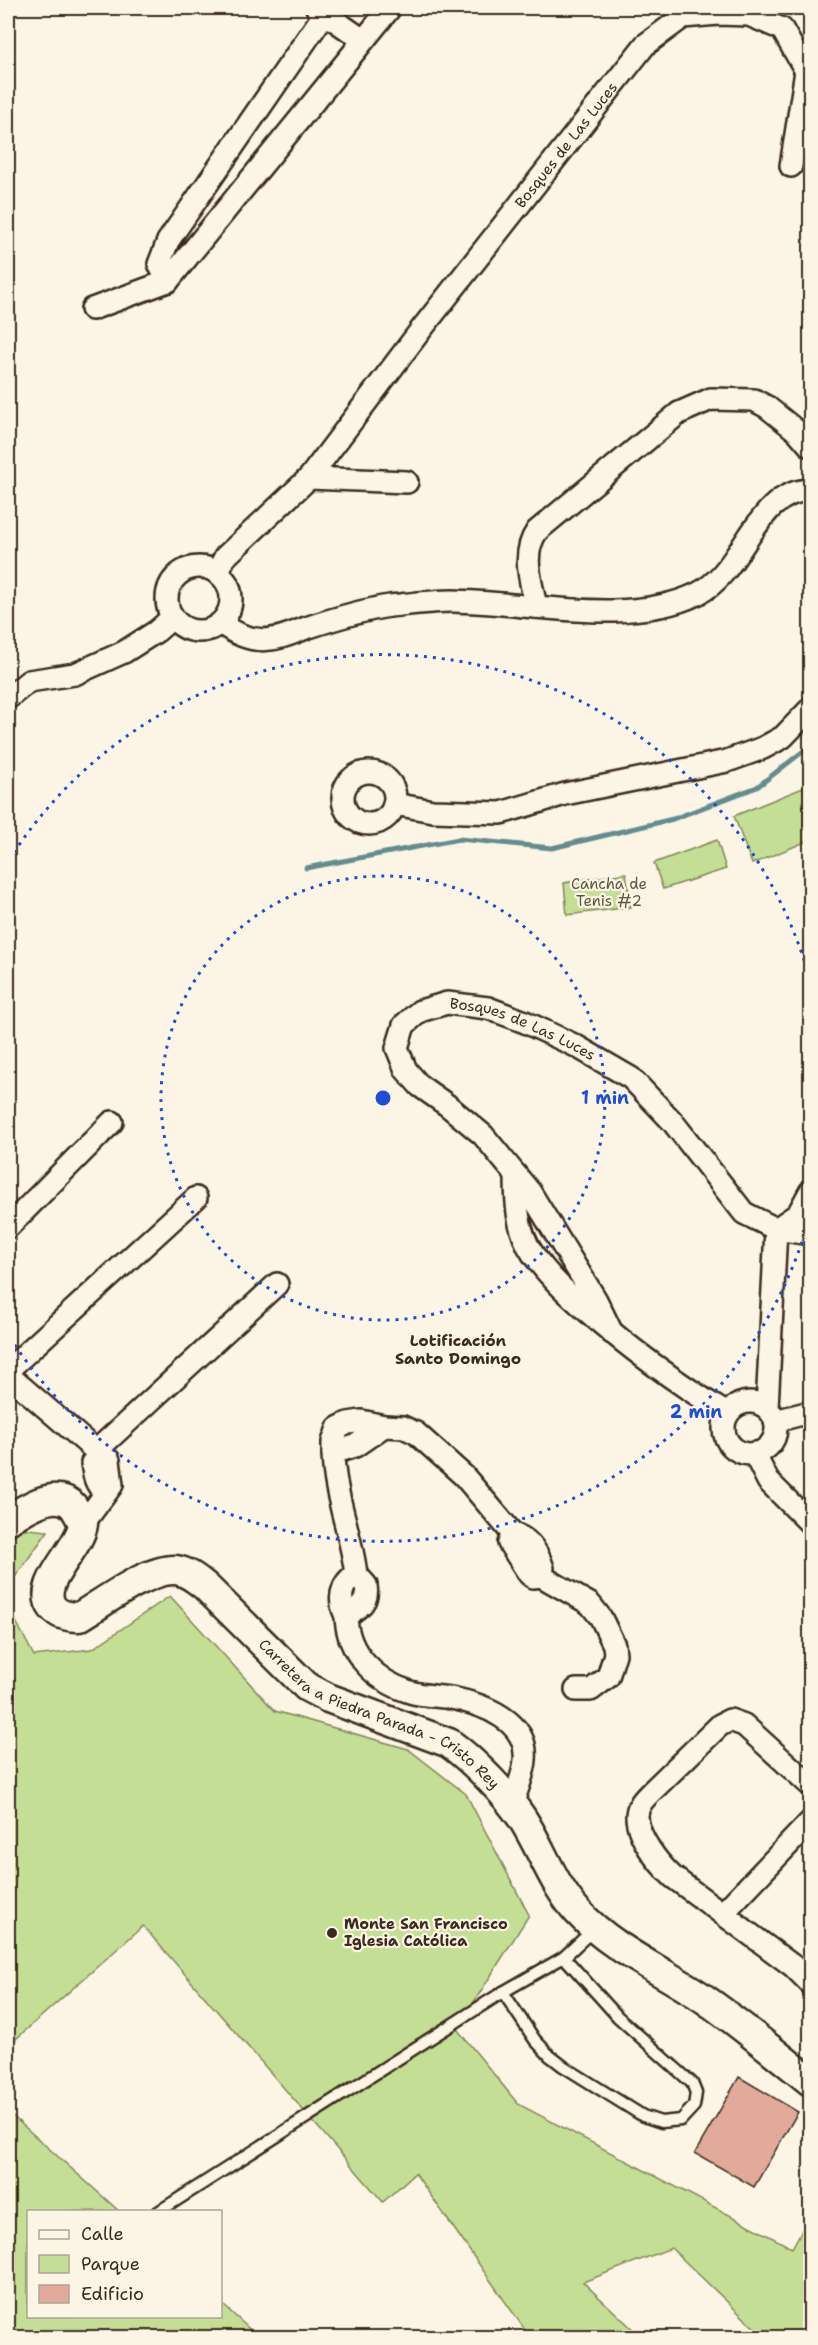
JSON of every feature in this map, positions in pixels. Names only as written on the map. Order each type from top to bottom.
[{"type":"main road","points":[[8,1520],[26,1508],[46,1501],[60,1500],[69,1502],[83,1524]]},
{"type":"main road","name":"Carretera a Piedra Parada - Cristo Rey","points":[[83,1524],[80,1536],[49,1585],[48,1601],[56,1611],[67,1617],[79,1617],[142,1579],[175,1570],[190,1574],[307,1687],[328,1698],[449,1743],[463,1753],[523,1819],[565,1896],[595,1928],[706,2000],[810,2081]]},
{"type":"street","points":[[92,309],[168,281],[390,8]]},
{"type":"street","points":[[168,281],[159,264],[168,241],[321,10],[363,40]]},
{"type":"street","name":"Bosques de Las Luces","points":[[217,573],[225,557],[309,478],[420,331],[645,45],[683,17],[703,11],[749,15],[782,29],[806,71],[791,166]]},
{"type":"street","points":[[536,607],[527,556],[531,538],[679,413],[711,399],[754,400],[767,407],[798,432],[810,446]]},
{"type":"street","points":[[309,478],[407,482]]},
{"type":"street","points":[[221,623],[235,634],[271,640],[328,621],[387,607],[452,601],[629,610],[664,606],[698,594],[716,582],[772,506],[784,496],[810,490]]},
{"type":"street","points":[[199,567],[217,573],[225,581],[231,594],[228,614],[221,623],[207,630],[188,629],[179,624],[168,607],[168,593],[177,577],[183,572],[199,567]]},
{"type":"street","points":[[8,698],[29,681],[75,674],[124,652],[157,631],[173,617]]},
{"type":"street","points":[[394,804],[433,811],[501,813],[576,791],[727,761],[763,748],[783,737],[810,709]]},
{"type":"street","name":"Bosques de Las Luces","points":[[612,1333],[596,1300],[530,1192],[483,1135],[420,1086],[406,1070],[398,1048],[404,1024],[420,1011],[447,1003],[488,1008],[525,1022],[576,1046],[631,1078],[672,1120],[744,1213],[776,1229],[810,1234]]},
{"type":"street","points":[[8,1227],[112,1122]]},
{"type":"street","name":"Bosques de Las Luces","points":[[516,1175],[519,1223],[532,1254],[566,1292],[612,1333],[674,1381],[727,1414]]},
{"type":"street","points":[[771,1415],[761,1404],[746,1402],[738,1404],[727,1414],[724,1430],[731,1446],[738,1451],[754,1454],[769,1446],[776,1430],[771,1415],[776,1229],[798,1214],[810,1192]]},
{"type":"street","points":[[8,1370],[196,1198]]},
{"type":"street","points":[[83,1524],[105,1493],[97,1486],[94,1473],[92,1463],[97,1454],[277,1284]]},
{"type":"street","points":[[8,1375],[97,1454]]},
{"type":"street","points":[[771,1415],[810,1412]]},
{"type":"street","points":[[512,1805],[525,1760],[520,1735],[508,1719],[452,1698],[410,1692],[367,1666],[354,1651],[347,1633],[346,1616],[341,1604],[346,1582],[356,1574],[354,1553],[334,1479],[333,1442],[338,1428],[348,1423],[362,1421],[403,1427],[416,1433],[464,1476],[513,1534],[524,1537],[543,1568],[541,1576],[590,1604],[601,1618],[614,1645],[615,1654],[608,1677],[591,1690],[576,1690]]},
{"type":"street","points":[[754,1454],[768,1480],[810,1523]]},
{"type":"street","points":[[810,1785],[744,1725],[730,1720],[720,1725],[641,1802],[637,1816],[657,1863],[793,1966],[810,1983]]},
{"type":"street","points":[[723,1912],[810,1822]]},
{"type":"lane","points":[[160,2210],[503,1992],[564,1957],[595,1928]]},
{"type":"lane","points":[[503,1992],[535,2040],[563,2066],[652,2120],[670,2122],[681,2120],[694,2106],[696,2093],[692,2083],[618,2016],[564,1957]]},
{"type":"green space","points":[[810,785],[810,840],[752,864],[734,816]]},
{"type":"green space","points":[[717,840],[726,869],[663,889],[654,863]]},
{"type":"green space","name":"Cancha de Tenis #2","points":[[626,873],[631,907],[567,915],[564,883]]},
{"type":"green space","points":[[18,1528],[48,1531],[8,1587],[8,1544]]},
{"type":"green space","points":[[170,1596],[275,1711],[408,1749],[466,1794],[529,1915],[457,2029],[518,2104],[792,2248],[810,2215],[810,2337],[764,2337],[671,2248],[583,2282],[641,2337],[530,2337],[415,2173],[383,2202],[143,1926],[8,2046],[8,1606],[34,1656],[92,1649]]},
{"type":"green space","points":[[8,2112],[118,2210],[27,2210],[27,2318],[222,2318],[222,2304],[256,2335],[256,2337],[8,2337]]},
{"type":"building","points":[[739,2077],[798,2112],[754,2187],[695,2153]]},
{"type":"waterway","points":[[306,868],[459,839],[552,848],[673,819],[757,787],[810,746]]},
{"type":"place","name":"Monte San Francisco Iglesia Católica","points":[[332,1933]]},
{"type":"district","name":"Lotificación Santo Domingo","points":[[458,1349]]}]
